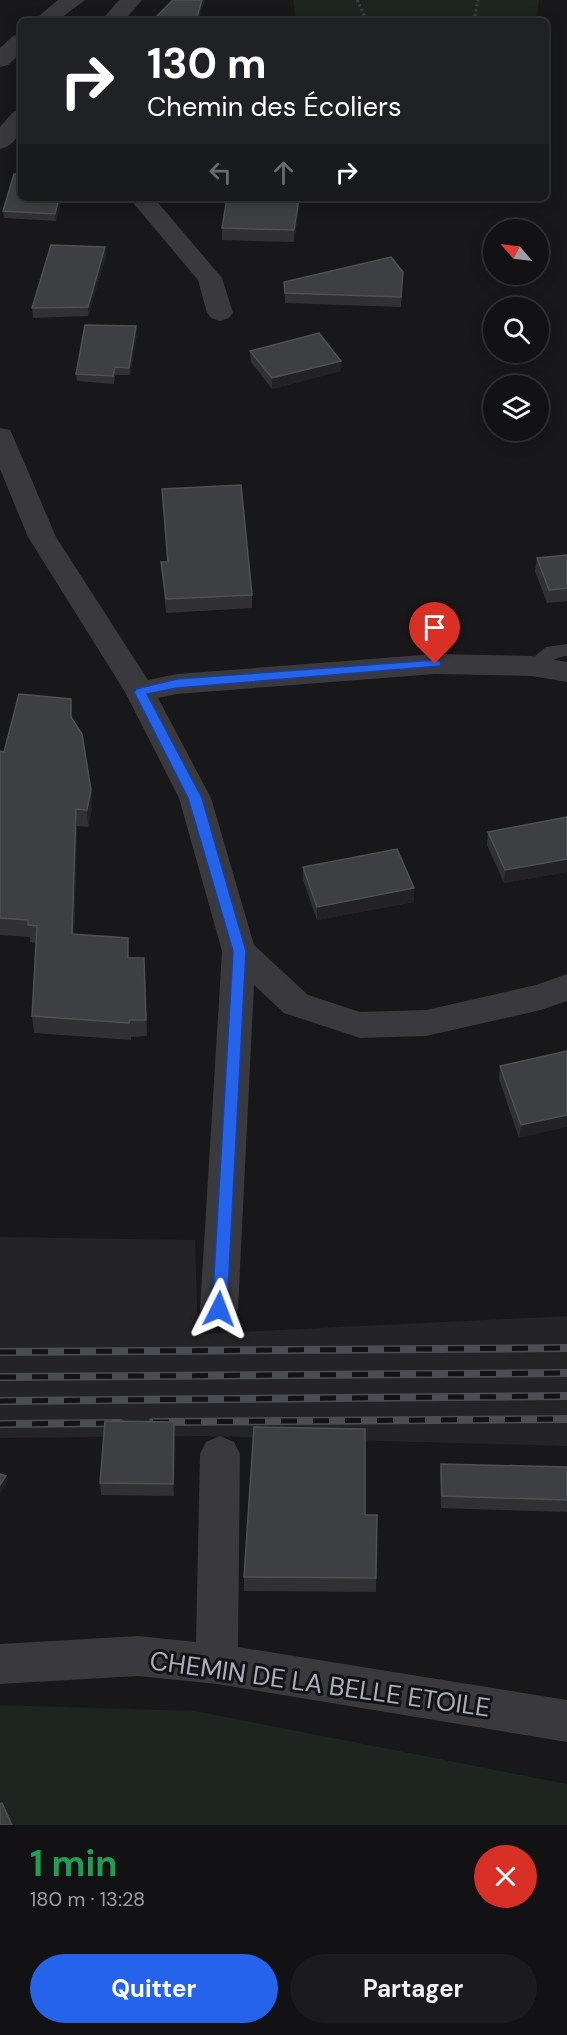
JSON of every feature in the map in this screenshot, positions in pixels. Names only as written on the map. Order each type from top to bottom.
[{"type":"street","points":[[48,18],[74,0]]},
{"type":"street","points":[[115,18],[131,0]]},
{"type":"street","points":[[0,60],[18,44]]},
{"type":"street","points":[[0,142],[18,121]]},
{"type":"street","points":[[144,201],[210,278],[220,313]]},
{"type":"street","points":[[0,436],[42,537],[140,692],[195,798],[240,951],[219,1309]]},
{"type":"street","points":[[140,692],[177,684],[435,664],[531,666],[567,672]]},
{"type":"street","points":[[240,951],[296,1004],[360,1025],[426,1023],[541,997],[567,987]]},
{"type":"street","points":[[217,1664],[220,1454]]},
{"type":"street","name":"CHEMIN DE LA BELLE ETOILE","points":[[0,1664],[138,1656],[217,1664],[567,1721]]},
{"type":"lane","points":[[531,666],[552,651],[567,650]]},
{"type":"path","points":[[357,0],[366,18]]},
{"type":"path","points":[[475,18],[478,0]]},
{"type":"shaded area","points":[[293,0],[539,0],[536,18],[296,18]]},
{"type":"shaded area","points":[[0,1237],[195,1240],[198,1334],[567,1316],[567,1446],[204,1436],[0,1438]]},
{"type":"shaded area","points":[[0,1705],[195,1711],[567,1784],[567,1825],[0,1825]]},
{"type":"building","points":[[173,0],[202,0],[197,18],[155,18]]},
{"type":"building","points":[[14,174],[18,175],[18,201],[58,201],[55,214],[3,211]]},
{"type":"building","points":[[226,201],[299,201],[294,230],[222,228]]},
{"type":"building","points":[[51,245],[105,247],[88,307],[32,308]]},
{"type":"building","points":[[391,257],[403,272],[401,297],[285,293],[284,282]]},
{"type":"building","points":[[85,325],[136,326],[129,368],[115,367],[113,376],[76,374]]},
{"type":"building","points":[[319,333],[341,361],[272,378],[250,351]]},
{"type":"building","points":[[241,485],[252,595],[166,599],[161,562],[168,562],[162,489]]},
{"type":"building","points":[[567,555],[567,588],[549,590],[537,558]]},
{"type":"building","points":[[19,694],[71,699],[71,717],[82,734],[91,790],[87,810],[76,809],[72,934],[128,938],[128,958],[144,958],[146,1020],[130,1020],[129,1023],[32,1016],[37,926],[28,925],[28,920],[0,918],[0,751],[4,752]]},
{"type":"building","points":[[567,817],[567,859],[505,870],[488,832]]},
{"type":"building","points":[[397,849],[414,888],[317,907],[303,867]]},
{"type":"building","points":[[567,1051],[567,1115],[521,1125],[500,1066]]},
{"type":"building","points":[[105,1421],[174,1422],[173,1484],[100,1483]]},
{"type":"building","points":[[254,1427],[365,1429],[365,1515],[377,1515],[376,1578],[244,1577]]},
{"type":"building","points":[[441,1464],[567,1467],[567,1500],[442,1496]]},
{"type":"building","points":[[0,1474],[6,1476],[0,1485]]},
{"type":"building","points":[[2,1803],[12,1825],[0,1825],[0,1804]]},
{"type":"railway","points":[[0,1352],[567,1348]]},
{"type":"railway","points":[[0,1377],[567,1373]]},
{"type":"railway","points":[[0,1401],[567,1396]]},
{"type":"railway","points":[[153,1422],[567,1419]]},
{"type":"railway","points":[[0,1424],[120,1423]]},
{"type":"route","points":[[219,1309],[240,951],[195,798],[140,692],[177,684],[435,664]]}]
